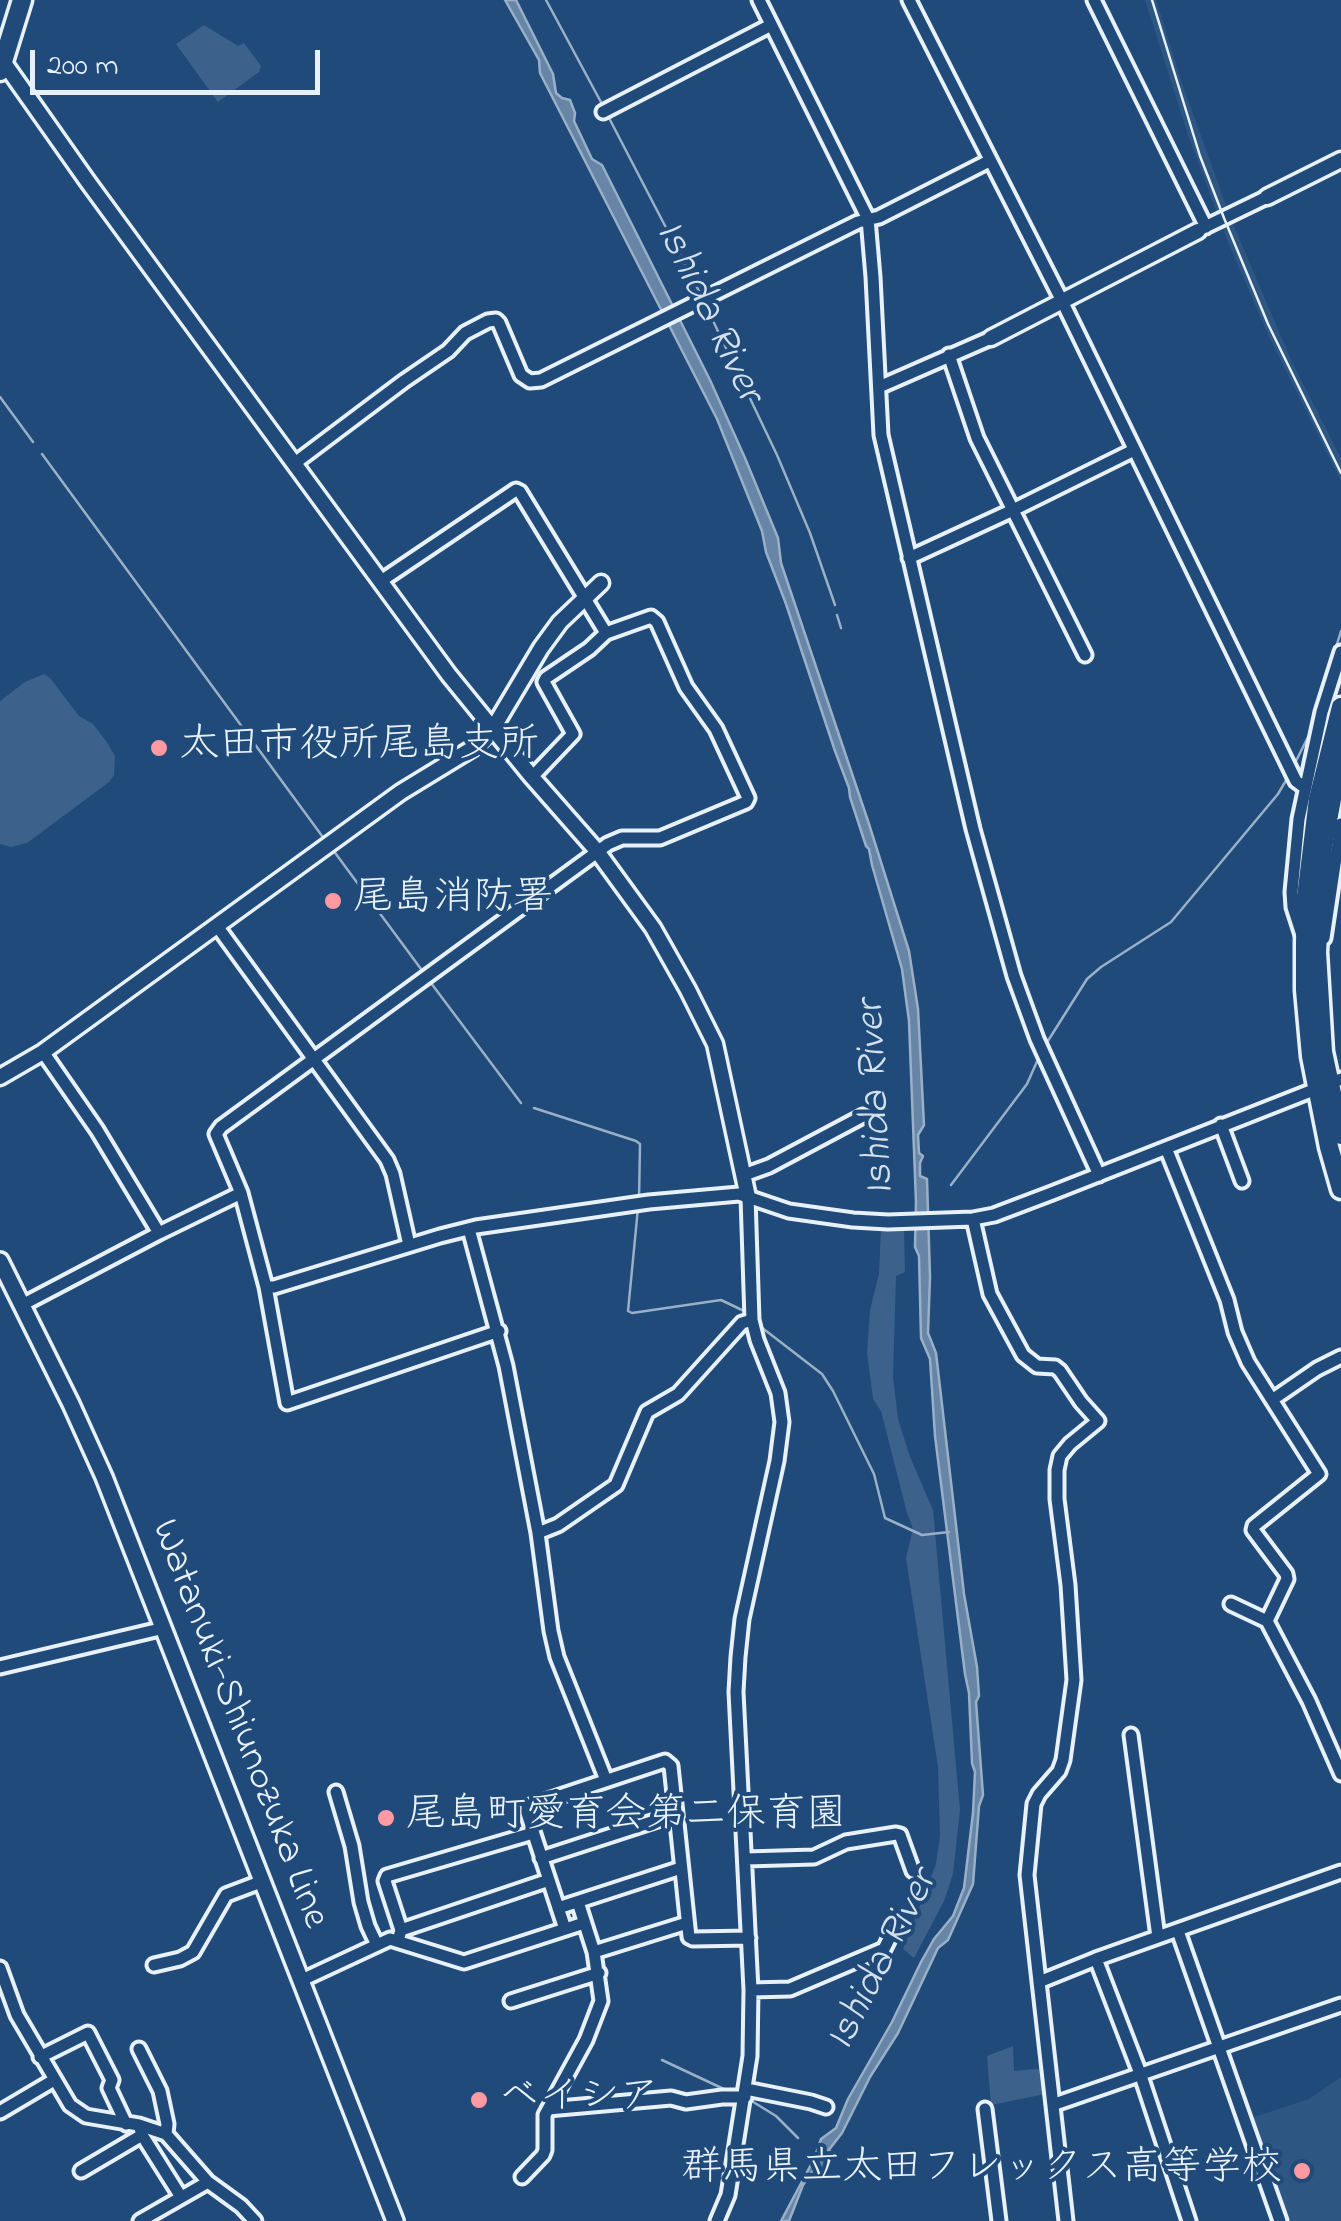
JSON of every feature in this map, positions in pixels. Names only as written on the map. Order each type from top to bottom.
[{"type":"highway","points":[[0,30],[10,0]]},
{"type":"highway","points":[[1,63],[22,0]]},
{"type":"highway","points":[[1341,708],[1318,799],[1306,897],[1341,1189]]},
{"type":"highway","points":[[1311,948],[1323,848],[1341,751]]},
{"type":"highway","points":[[1329,1084],[1341,1135]]},
{"type":"main road","name":"Watanuki-Shiunozuka Line","points":[[0,1260],[85,1434],[395,2221]]},
{"type":"street","points":[[759,0],[868,220],[881,435],[972,829],[1036,1039],[1099,1176]]},
{"type":"street","points":[[908,0],[1062,301],[1296,781],[1304,787]]},
{"type":"street","points":[[1094,0],[1202,228]]},
{"type":"street","points":[[602,112],[771,24]]},
{"type":"street","points":[[1,63],[439,662],[532,778],[597,851],[653,928],[715,1044],[748,1197],[752,1320],[778,1393],[782,1422],[742,1619],[738,1657],[736,1692],[750,1938],[750,2056],[728,2195],[717,2221]]},
{"type":"street","points":[[879,388],[991,338],[1341,160]]},
{"type":"street","points":[[296,463],[448,351],[465,333],[488,321],[499,323],[521,375],[535,382],[989,161]]},
{"type":"street","points":[[949,356],[977,438],[1085,655]]},
{"type":"street","points":[[909,558],[1134,450]]},
{"type":"street","points":[[381,581],[516,490],[606,633]]},
{"type":"street","points":[[0,1077],[43,1052],[401,792],[473,748],[492,730],[560,622],[600,583]]},
{"type":"street","points":[[498,1332],[288,1404],[266,1287],[241,1193],[216,1134],[597,851],[622,838],[666,835],[748,798],[716,729],[686,687],[657,622],[651,617],[606,633],[589,650],[546,678],[544,682],[573,734],[532,778]]},
{"type":"street","points":[[1341,652],[1304,787],[1295,848],[1293,907],[1311,948],[1326,933],[1338,873],[1341,824]]},
{"type":"street","points":[[217,926],[387,1160],[408,1245]]},
{"type":"street","points":[[43,1052],[97,1130],[158,1233]]},
{"type":"street","points":[[266,1287],[469,1228],[739,1194],[789,1211],[874,1222],[943,1222],[994,1215],[1329,1084]]},
{"type":"street","points":[[744,1175],[770,1166],[862,1116]]},
{"type":"street","points":[[1221,1125],[1242,1181]]},
{"type":"street","points":[[1166,1148],[1248,1362],[1319,1474],[1254,1526],[1287,1578],[1267,1621]]},
{"type":"street","points":[[22,1306],[241,1193]]},
{"type":"street","points":[[973,1219],[990,1294],[1023,1355],[1037,1366],[1060,1370],[1098,1421],[1070,1444],[1060,1456],[1057,1470],[1074,1680],[1063,1760],[1034,1804],[1027,1875],[1066,2221]]},
{"type":"street","points":[[469,1228],[498,1332],[538,1533],[551,1631],[606,1780]]},
{"type":"street","points":[[538,1533],[616,1485],[647,1412],[678,1394],[742,1323],[752,1320]]},
{"type":"street","points":[[1272,1400],[1341,1357]]},
{"type":"street","points":[[1231,1604],[1267,1621],[1341,1774]]},
{"type":"street","points":[[0,1667],[164,1628]]},
{"type":"street","points":[[1131,1735],[1158,1937]]},
{"type":"street","points":[[565,1929],[526,1810],[668,1762],[672,1766],[689,1937],[750,1938]]},
{"type":"street","points":[[336,1792],[352,1846],[360,1902],[376,1945]]},
{"type":"street","points":[[542,1858],[676,1814]]},
{"type":"street","points":[[400,1935],[385,1881],[387,1876],[533,1832]]},
{"type":"street","points":[[746,1859],[814,1857],[846,1842],[896,1834],[900,1835],[912,1872]]},
{"type":"street","points":[[558,1908],[681,1868]]},
{"type":"street","points":[[1039,1982],[1341,1872]]},
{"type":"street","points":[[302,1980],[400,1935],[549,1880]]},
{"type":"street","points":[[154,1964],[193,1952],[226,1894],[263,1881]]},
{"type":"street","points":[[522,2177],[546,2150],[545,2115],[602,2002],[594,1952],[578,1902]]},
{"type":"street","points":[[400,1935],[464,1962],[584,1923]]},
{"type":"street","points":[[594,1952],[686,1923]]},
{"type":"street","points":[[751,1990],[790,1989],[884,1949],[896,1925]]},
{"type":"street","points":[[1178,1930],[1280,2221]]},
{"type":"street","points":[[1096,1959],[1190,2221]]},
{"type":"street","points":[[0,1968],[17,2015],[70,2105],[96,2119],[166,2134],[208,2182],[255,2221]]},
{"type":"street","points":[[510,2001],[599,1973]]},
{"type":"street","points":[[1055,2104],[1341,2005]]},
{"type":"street","points":[[40,2056],[88,2033],[112,2080],[109,2088],[181,2197]]},
{"type":"street","points":[[139,2050],[160,2091],[166,2134]]},
{"type":"street","points":[[0,2112],[54,2080]]},
{"type":"street","points":[[548,2109],[670,2098],[686,2102],[745,2093],[812,2102],[826,2108]]},
{"type":"street","points":[[986,2109],[1000,2221]]},
{"type":"street","points":[[81,2171],[136,2128]]},
{"type":"street","points":[[140,2221],[208,2182]]},
{"type":"shaded area","points":[[505,0],[516,0],[553,74],[556,93],[570,100],[574,121],[592,159],[602,165],[710,380],[778,538],[781,563],[909,951],[918,1009],[924,1125],[918,1135],[919,1153],[923,1156],[920,1176],[927,1179],[928,1333],[936,1353],[964,1594],[977,1667],[983,1795],[973,1884],[948,1940],[938,1948],[898,2033],[828,2151],[831,2152],[820,2172],[815,2168],[803,2185],[789,2221],[781,2221],[821,2139],[836,2128],[921,1962],[953,1916],[964,1888],[973,1813],[975,1772],[969,1693],[935,1436],[930,1359],[921,1338],[909,1021],[902,969],[869,849],[762,531],[717,419],[540,73],[539,60]]},
{"type":"shaded area","points":[[1145,0],[1156,0],[1231,219],[1292,362],[1341,458],[1341,481],[1270,339],[1228,242],[1188,135]]},
{"type":"shaded area","points":[[204,25],[238,46],[244,43],[261,66],[259,72],[218,102],[176,44]]},
{"type":"shaded area","points":[[44,674],[106,741],[115,756],[114,775],[27,843],[11,847],[0,844],[0,701],[25,682]]},
{"type":"shaded area","points":[[881,1228],[904,1228],[905,1272],[896,1276],[893,1377],[898,1419],[933,1510],[960,1810],[953,1874],[944,1901],[914,1958],[903,1949],[936,1864],[940,1836],[938,1767],[906,1558],[913,1529],[881,1411],[873,1399],[867,1352],[870,1310],[879,1274]]},
{"type":"shaded area","points":[[1013,2046],[1014,2071],[1047,2068],[1050,2093],[991,2105],[987,2056]]},
{"type":"shaded area","name":"群馬県立太田フレックス高等学校","points":[[1341,2077],[1341,2221],[1283,2221],[1245,2120],[1309,2099]]},
{"type":"waterway","points":[[546,0],[602,104]]},
{"type":"waterway","name":"Ishida River","points":[[608,116],[702,297]]},
{"type":"waterway","name":"Ishida River","points":[[705,304],[777,455],[835,605]]},
{"type":"waterway","points":[[0,397],[33,442]]},
{"type":"waterway","points":[[42,454],[325,840]]},
{"type":"waterway","points":[[837,615],[841,628]]},
{"type":"waterway","points":[[1296,761],[1309,735],[1341,631]]},
{"type":"waterway","points":[[1046,1044],[1087,979],[1171,922],[1288,777]]},
{"type":"waterway","points":[[333,850],[421,969]]},
{"type":"waterway","points":[[431,983],[521,1103]]},
{"type":"waterway","points":[[951,1185],[1027,1084],[1039,1057]]},
{"type":"waterway","points":[[534,1108],[640,1144],[639,1200]]},
{"type":"waterway","points":[[638,1208],[628,1311],[721,1300],[742,1310]]},
{"type":"waterway","points":[[761,1327],[822,1374],[874,1474],[885,1518],[922,1535],[949,1532]]},
{"type":"waterway","points":[[662,2060],[728,2091]]},
{"type":"waterway","points":[[750,2100],[776,2116],[798,2138]]},
{"type":"railway","points":[[1152,0],[1200,156],[1224,218],[1268,324],[1341,473]]},
{"type":"place","name":"太田市役所尾島支所","points":[[159,748]]},
{"type":"place","name":"尾島消防署","points":[[333,901]]},
{"type":"place","name":"尾島町愛育会第二保育園","points":[[386,1818]]},
{"type":"place","name":"ベイシア","points":[[479,2100]]},
{"type":"place","name":"群馬県立太田フレックス高等学校","points":[[1302,2171]]}]
